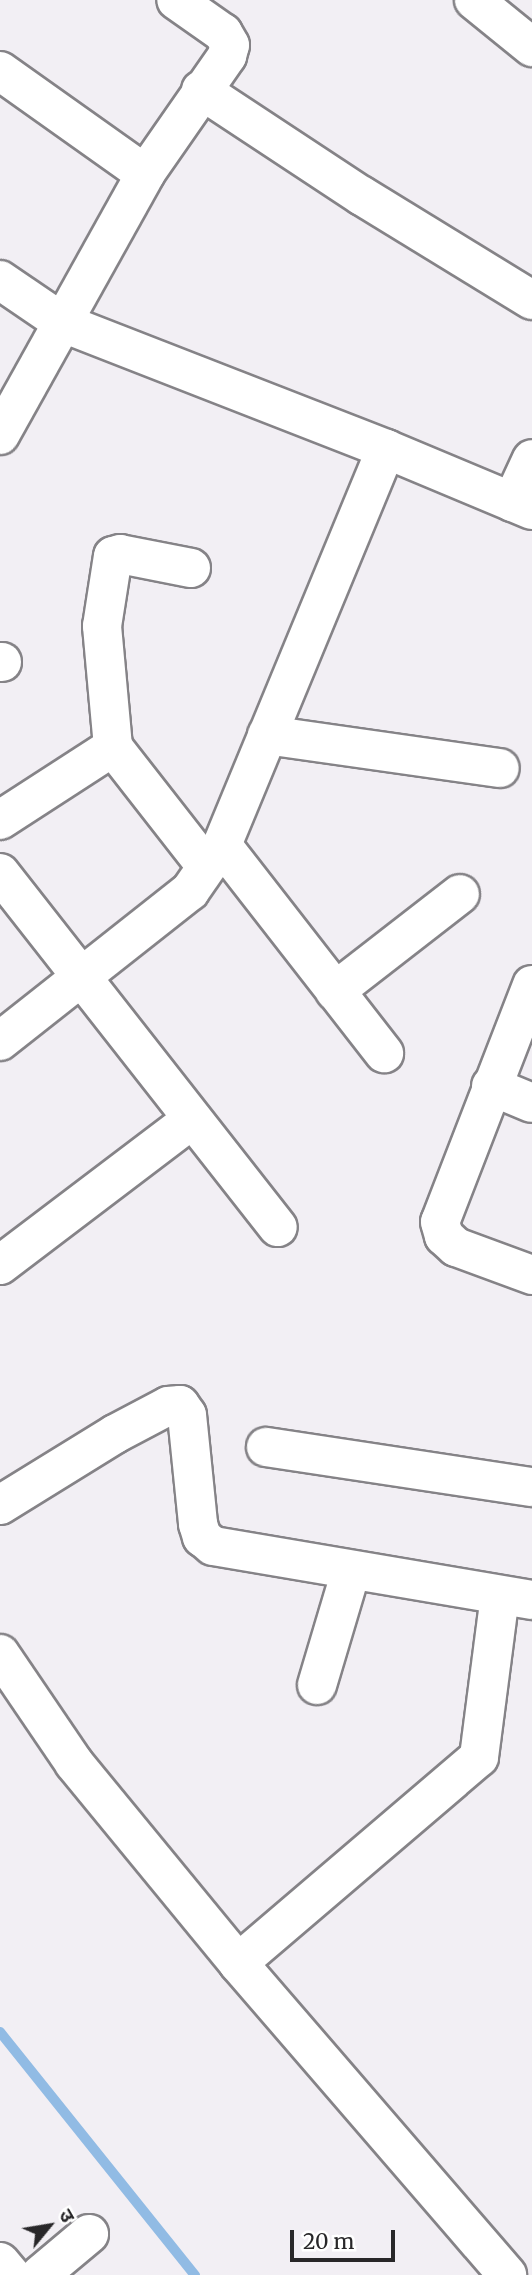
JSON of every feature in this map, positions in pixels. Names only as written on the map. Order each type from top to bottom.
[{"type":"street","points":[[0,435],[145,174],[201,89],[227,56],[230,45],[223,33],[176,0]]},
{"type":"street","points":[[474,0],[529,39]]},
{"type":"street","points":[[0,71],[145,174]]},
{"type":"street","points":[[201,89],[362,196],[532,300]]},
{"type":"street","points":[[0,279],[63,323],[386,449],[522,506],[532,459]]},
{"type":"street","points":[[0,1041],[190,891],[214,855],[386,449]]},
{"type":"street","points":[[191,568],[120,554],[113,556],[110,561],[103,626],[113,747],[335,991],[384,1054]]},
{"type":"street","points":[[267,735],[500,768]]},
{"type":"street","points":[[0,820],[113,747]]},
{"type":"street","points":[[0,873],[278,1227]]},
{"type":"street","points":[[335,991],[460,894]]},
{"type":"street","points":[[532,985],[440,1222],[444,1236],[456,1247],[532,1275]]},
{"type":"street","points":[[491,1086],[532,1103]]},
{"type":"street","points":[[0,1265],[192,1119]]},
{"type":"street","points":[[0,1505],[115,1434],[168,1406],[180,1405],[187,1415],[198,1524],[202,1537],[213,1546],[516,1598],[480,1757],[238,1963]]},
{"type":"street","points":[[266,1447],[532,1487]]},
{"type":"street","points":[[317,1685],[351,1571]]},
{"type":"street","points":[[0,1654],[74,1763],[238,1963],[507,2275]]},
{"type":"street","points":[[40,2275],[89,2234]]},
{"type":"street","points":[[0,2262],[11,2275]]},
{"type":"waterway","points":[[0,2032],[195,2275]]}]
